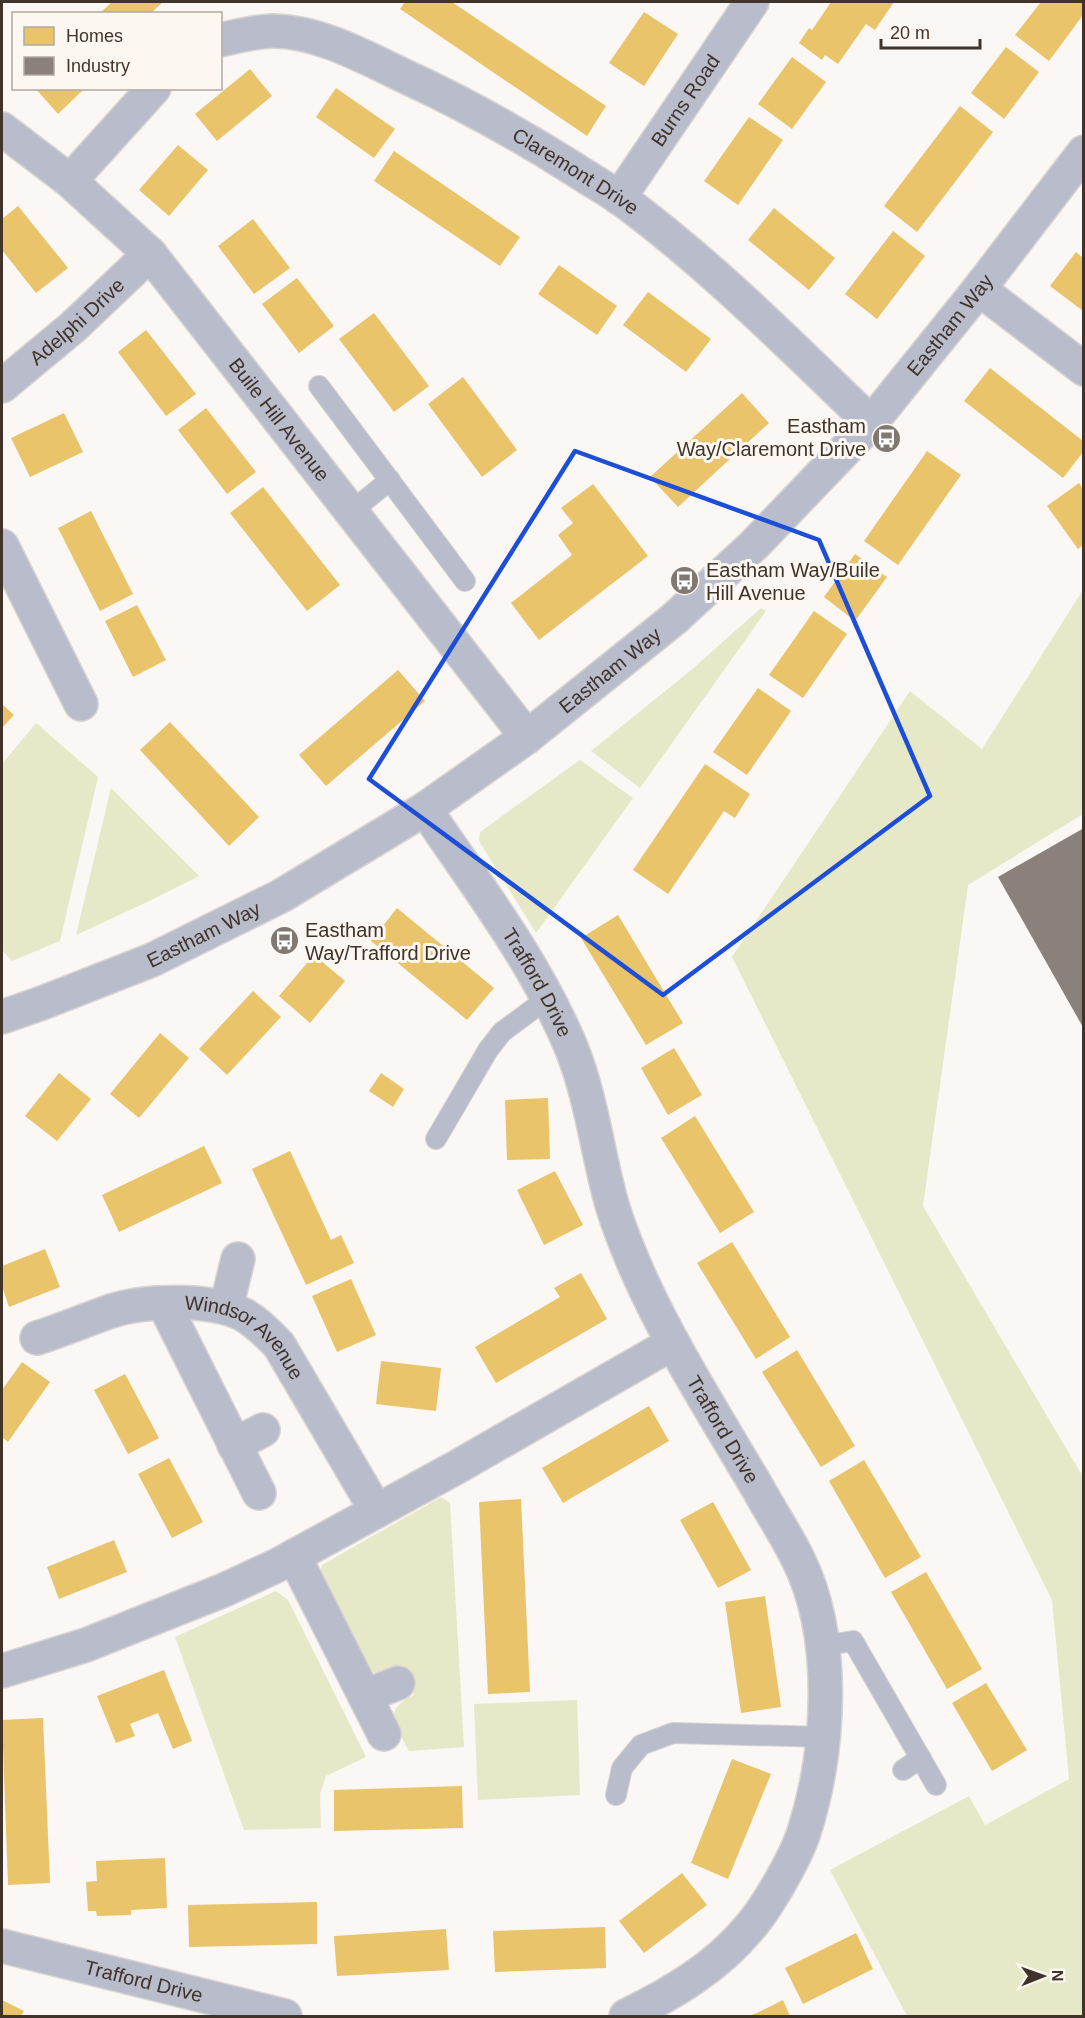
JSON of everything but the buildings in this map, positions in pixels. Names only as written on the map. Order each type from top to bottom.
[{"type":"street","name":"Burns Road","points":[[619,198],[752,2]]},
{"type":"street","name":"Claremont Drive","points":[[222,40],[274,31],[306,35],[350,51],[469,107],[541,148],[619,198],[705,266],[772,326],[870,423]]},
{"type":"street","points":[[70,180],[152,90]]},
{"type":"street","name":"Buile Hill Avenue","points":[[2,129],[70,180],[150,254],[527,737]]},
{"type":"street","name":"Eastham Way","points":[[2,1017],[152,960],[281,896],[425,809],[527,737],[674,620],[754,545],[870,423],[979,289],[1083,152]]},
{"type":"street","name":"Adelphi Drive","points":[[2,386],[73,327],[150,254]]},
{"type":"street","points":[[979,289],[1083,369]]},
{"type":"street","points":[[2,546],[82,709]]},
{"type":"street","name":"Trafford Drive","points":[[425,809],[526,960],[548,998],[572,1049],[589,1103],[611,1202],[638,1274],[673,1343],[799,1560],[814,1602],[822,1646],[825,1684],[824,1737],[816,1786],[803,1835],[780,1882],[751,1927],[715,1963],[666,1996],[626,2016]]},
{"type":"street","points":[[226,1308],[238,1259]]},
{"type":"street","points":[[164,1304],[259,1493]]},
{"type":"street","name":"Windsor Avenue","points":[[37,1338],[112,1311],[164,1304],[196,1304],[226,1308],[243,1315],[262,1328],[279,1345],[376,1510]]},
{"type":"street","points":[[2,1671],[86,1646],[153,1620],[224,1590],[294,1556],[457,1467],[673,1343]]},
{"type":"street","points":[[234,1445],[263,1430]]},
{"type":"street","points":[[294,1556],[384,1734]]},
{"type":"street","points":[[365,1696],[398,1683]]},
{"type":"street","name":"Trafford Drive","points":[[2,1946],[285,2016]]},
{"type":"lane","points":[[319,386],[465,581]]},
{"type":"lane","points":[[352,511],[390,480]]},
{"type":"lane","points":[[436,1139],[488,1050],[502,1032],[548,998]]},
{"type":"lane","points":[[822,1646],[853,1641],[936,1785]]},
{"type":"lane","points":[[616,1794],[622,1768],[641,1745],[673,1733],[824,1737]]},
{"type":"lane","points":[[903,1770],[921,1758]]},
{"type":"highlighted area","points":[[575,451],[819,540],[930,796],[663,995],[369,779]]},
{"type":"green space","points":[[1083,590],[1083,814],[968,885],[923,1206],[1083,1477],[1083,2016],[907,2016],[830,1870],[969,1796],[985,1825],[1069,1779],[1052,1600],[732,957],[910,691],[982,749]]},
{"type":"green space","points":[[761,608],[766,611],[640,788],[591,751],[690,671]]},
{"type":"green space","points":[[36,723],[98,777],[60,941],[12,961],[2,950],[2,764]]},
{"type":"green space","points":[[580,760],[633,798],[536,933],[479,841],[480,832]]},
{"type":"green space","points":[[111,788],[199,876],[76,935]]},
{"type":"green space","points":[[441,1497],[450,1503],[464,1747],[409,1751],[394,1720],[397,1707],[414,1695],[402,1665],[381,1673],[368,1669],[320,1575],[322,1565]]},
{"type":"green space","points":[[276,1591],[288,1600],[366,1757],[326,1776],[320,1794],[321,1828],[244,1830],[175,1637]]},
{"type":"green space","points":[[577,1700],[580,1795],[478,1800],[474,1704]]},
{"type":"place","name":"Eastham Way/Claremont Drive","points":[[887,438]]},
{"type":"place","name":"Eastham Way/Buile Hill Avenue","points":[[685,581]]},
{"type":"place","name":"Eastham Way/Trafford Drive","points":[[284,941]]}]
